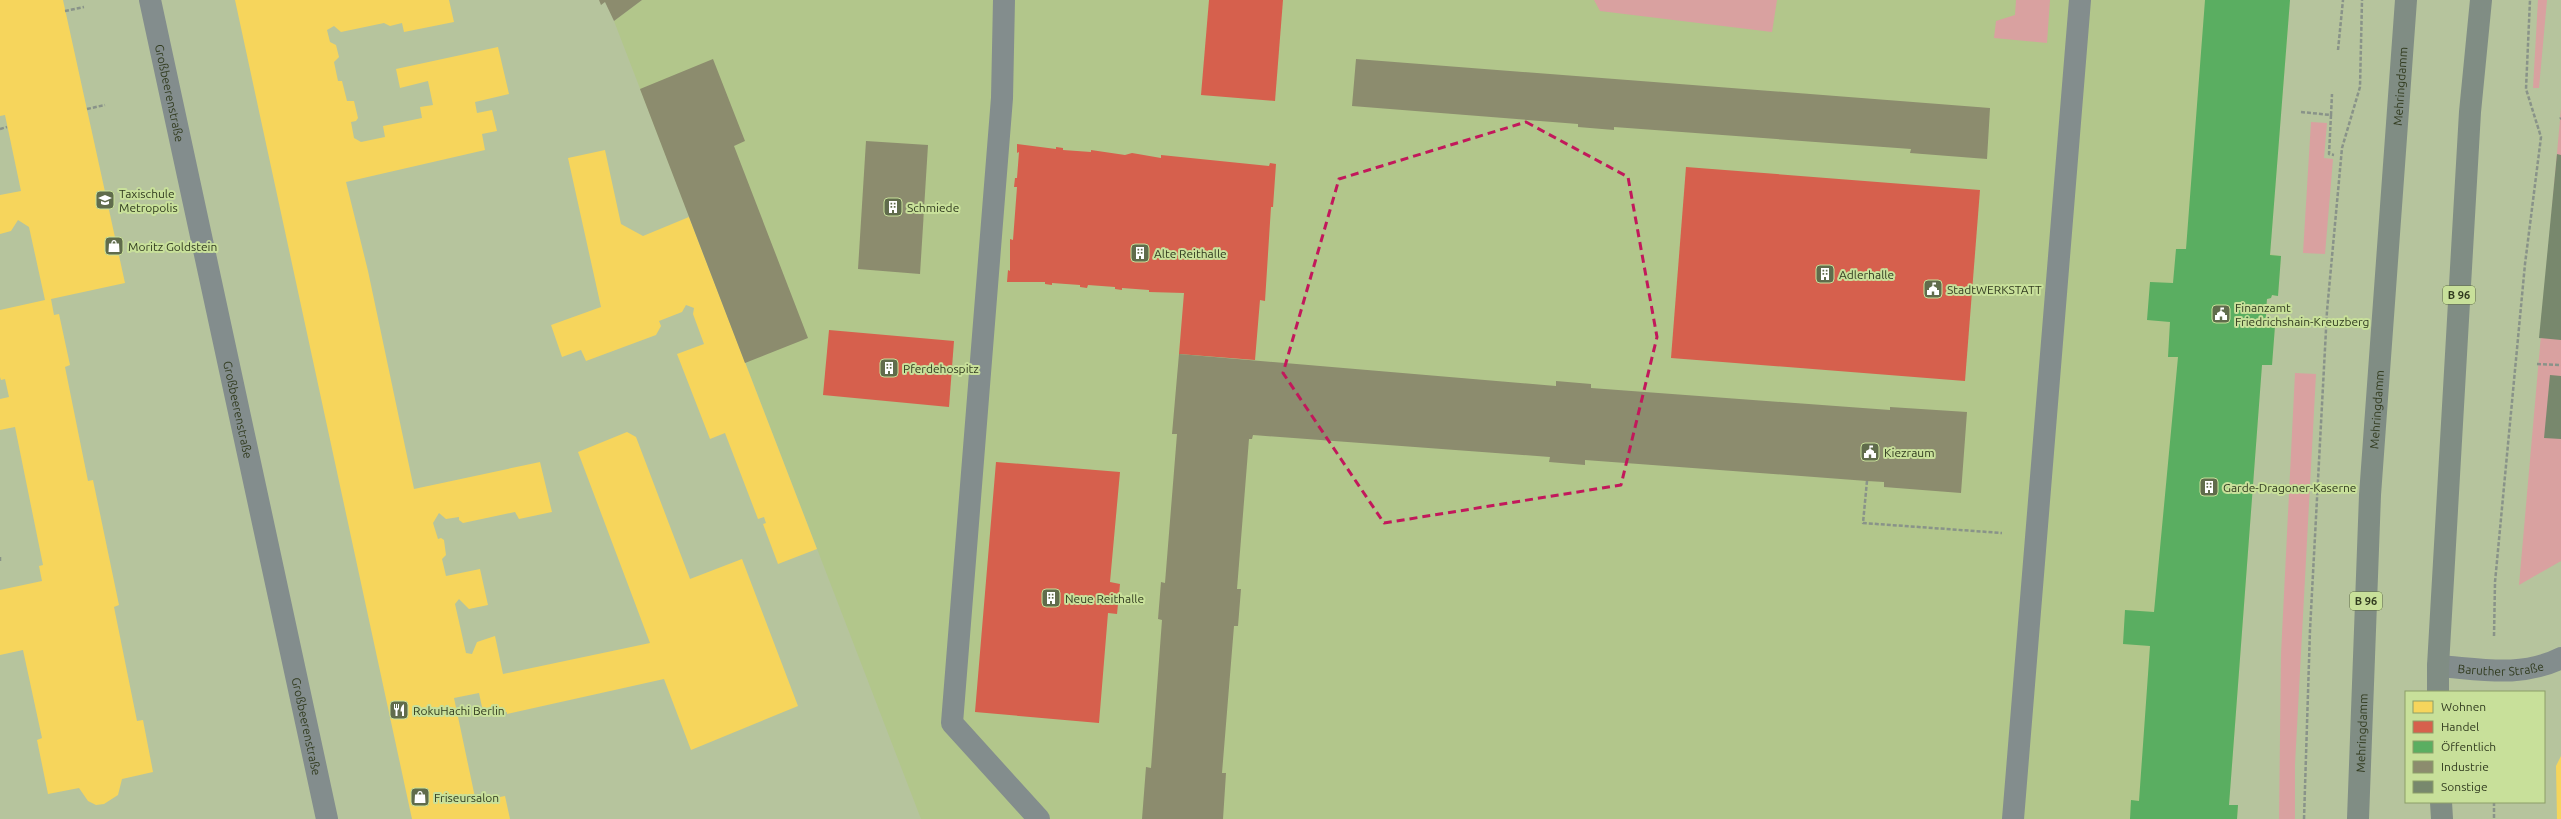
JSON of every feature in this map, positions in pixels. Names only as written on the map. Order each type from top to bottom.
[{"type":"main road","name":"Mehringdamm","points":[[2358,819],[2370,495],[2406,0]]},
{"type":"main road","name":"B 96","points":[[2438,691],[2438,666],[2470,112],[2481,0]]},
{"type":"main road","points":[[2441,803],[2442,819]]},
{"type":"street","name":"Großbeerenstraße","points":[[150,0],[327,819]]},
{"type":"street","points":[[1004,0],[1002,98],[952,723],[1039,819]]},
{"type":"street","points":[[2013,819],[2080,0]]},
{"type":"street","name":"Baruther Straße","points":[[2438,666],[2521,672],[2543,667],[2561,658]]},
{"type":"path","points":[[2338,50],[2343,0]]},
{"type":"path","points":[[2304,819],[2310,630],[2328,310],[2342,148],[2360,87],[2362,0]]},
{"type":"path","points":[[2494,639],[2495,582],[2523,280],[2541,137],[2526,89],[2530,0]]},
{"type":"path","points":[[65,11],[84,7]]},
{"type":"path","points":[[2332,94],[2329,154],[2334,155]]},
{"type":"path","points":[[87,109],[105,105]]},
{"type":"path","points":[[2300,112],[2331,115]]},
{"type":"path","points":[[0,129],[7,127]]},
{"type":"path","points":[[2537,364],[2561,365]]},
{"type":"path","points":[[1867,481],[1863,523],[2036,536]]},
{"type":"path","points":[[0,557],[0,563]]},
{"type":"path","points":[[2494,803],[2494,819]]},
{"type":"highlighted area","points":[[1526,122],[1628,177],[1657,337],[1621,485],[1384,523],[1283,373],[1339,179]]},
{"type":"shaded area","points":[[642,0],[2290,0],[2270,254],[2281,256],[2278,296],[2272,295],[2271,298],[2267,299],[2266,322],[2270,322],[2270,326],[2275,326],[2272,365],[2262,365],[2229,805],[2238,805],[2237,819],[921,819],[614,21]]},
{"type":"shaded area","points":[[1594,0],[1777,0],[1772,32],[1600,11]]},
{"type":"shaded area","points":[[2016,0],[2050,0],[2047,43],[1994,38],[1996,21],[2015,15]]},
{"type":"shaded area","points":[[2538,0],[2547,0],[2539,88],[2533,88]]},
{"type":"shaded area","points":[[2561,108],[2561,561],[2519,585]]},
{"type":"shaded area","points":[[2311,122],[2327,123],[2324,158],[2333,159],[2325,254],[2303,253]]},
{"type":"shaded area","points":[[2295,373],[2316,374],[2295,764],[2295,819],[2279,819],[2281,654]]},
{"type":"building: Wohnen","points":[[0,0],[63,0],[125,283],[51,299],[54,315],[59,314],[70,365],[65,367],[88,481],[93,480],[119,605],[114,607],[137,721],[143,720],[153,772],[122,779],[118,795],[104,804],[96,805],[88,801],[79,788],[48,794],[37,740],[42,738],[23,650],[0,655],[0,590],[42,581],[39,566],[43,565],[15,427],[0,430],[0,399],[9,397],[5,379],[1,380],[0,377],[0,310],[45,300],[29,227],[18,220],[11,231],[0,234],[0,195],[21,191],[5,115],[0,116]]},
{"type":"building: Wohnen","points":[[235,0],[449,0],[454,22],[404,32],[402,23],[390,26],[384,23],[341,32],[334,26],[327,30],[330,42],[336,45],[339,57],[334,62],[338,81],[342,81],[347,101],[354,101],[358,118],[356,121],[351,122],[354,138],[361,142],[385,137],[383,126],[422,118],[420,107],[433,105],[428,81],[400,88],[396,69],[498,47],[509,94],[475,102],[477,113],[492,110],[497,131],[482,134],[485,150],[346,182],[368,271],[414,489],[540,462],[552,512],[519,519],[515,512],[463,523],[459,520],[459,517],[446,519],[439,513],[433,523],[438,539],[441,538],[444,540],[446,555],[442,559],[446,576],[480,569],[488,605],[469,609],[459,599],[455,604],[466,653],[472,654],[477,642],[495,636],[503,674],[650,643],[578,452],[627,432],[636,437],[690,579],[742,559],[798,706],[691,750],[664,679],[507,714],[507,712],[495,715],[482,707],[479,693],[454,698],[476,802],[505,796],[510,819],[412,819]]},
{"type":"building: Wohnen","points":[[605,150],[621,224],[643,236],[689,217],[817,549],[778,564],[763,524],[766,523],[764,517],[758,519],[725,433],[710,439],[677,354],[704,344],[693,314],[694,308],[686,305],[682,312],[659,321],[661,326],[656,335],[586,361],[581,350],[562,357],[551,325],[601,307],[568,158]]},
{"type":"building: Wohnen","points":[[2561,756],[2561,819],[2557,819],[2556,766]]},
{"type":"building: Handel","points":[[1209,0],[1283,0],[1275,101],[1201,95]]},
{"type":"building: Handel","name":"Alte Reithalle","points":[[1017,144],[1056,149],[1056,147],[1063,148],[1063,150],[1091,152],[1091,150],[1125,155],[1132,153],[1161,158],[1161,155],[1269,166],[1270,163],[1276,164],[1273,207],[1271,207],[1265,301],[1260,300],[1255,360],[1179,354],[1184,293],[1149,292],[1149,290],[1122,288],[1122,290],[1115,289],[1115,287],[1088,285],[1087,288],[1080,287],[1080,285],[1045,284],[1045,282],[1007,282],[1008,270],[1010,271],[1010,239],[1013,240],[1017,187],[1014,187],[1015,178],[1017,178],[1019,152],[1017,153]]},
{"type":"building: Handel","name":"Adlerhalle","points":[[1686,167],[1980,190],[1965,381],[1671,358]]},
{"type":"building: Handel","name":"Pferdehospitz","points":[[829,330],[954,341],[949,407],[823,395]]},
{"type":"building: Handel","name":"Neue Reithalle","points":[[996,462],[1120,472],[1110,582],[1120,584],[1117,614],[1108,613],[1099,723],[975,712]]},
{"type":"building: Öffentlich","name":"Garde-Dragoner-Kaserne","points":[[2205,0],[2290,0],[2270,255],[2281,256],[2278,296],[2272,295],[2271,298],[2267,299],[2266,322],[2270,322],[2269,326],[2275,326],[2272,365],[2262,365],[2229,805],[2238,805],[2237,819],[2130,819],[2131,800],[2139,801],[2150,646],[2123,644],[2125,610],[2154,612],[2178,357],[2168,357],[2170,322],[2147,320],[2150,282],[2173,283],[2176,249],[2186,249]]},
{"type":"building: Industrie","points":[[599,0],[642,0],[614,21],[605,2],[601,5]]},
{"type":"building: Industrie","points":[[713,59],[745,141],[734,146],[808,338],[745,363],[640,89]]},
{"type":"building: Industrie","points":[[1356,59],[1990,108],[1987,159],[1910,153],[1911,149],[1614,127],[1614,130],[1578,127],[1578,124],[1352,106]]},
{"type":"building: Industrie","name":"Schmiede","points":[[866,141],[928,145],[920,274],[858,269]]},
{"type":"building: Industrie","points":[[1179,354],[1556,386],[1556,381],[1591,384],[1591,388],[1890,410],[1890,407],[1967,412],[1961,493],[1884,487],[1884,482],[1585,460],[1585,465],[1549,462],[1550,457],[1253,435],[1252,439],[1249,439],[1237,589],[1241,589],[1238,626],[1234,626],[1222,773],[1226,773],[1223,819],[1142,819],[1146,767],[1151,768],[1162,620],[1158,619],[1161,582],[1165,583],[1177,434],[1172,434]]},
{"type":"building: Sonstige","points":[[2557,154],[2561,155],[2561,340],[2539,338]]},
{"type":"building: Sonstige","points":[[2550,375],[2561,376],[2561,439],[2544,438]]},
{"type":"place","name":"Taxischule Metropolis","points":[[105,200]]},
{"type":"place","name":"Schmiede","points":[[893,207]]},
{"type":"place","name":"Moritz Goldstein","points":[[114,246]]},
{"type":"place","name":"Alte Reithalle","points":[[1140,253]]},
{"type":"place","name":"Adlerhalle","points":[[1825,274]]},
{"type":"place","name":"StadtWERKSTATT","points":[[1933,289]]},
{"type":"place","name":"Finanzamt Friedrichshain-Kreuzberg","points":[[2221,314]]},
{"type":"place","name":"Pferdehospitz","points":[[889,368]]},
{"type":"place","name":"Kiezraum","points":[[1870,452]]},
{"type":"place","name":"Garde-Dragoner-Kaserne","points":[[2209,487]]},
{"type":"place","name":"Neue Reithalle","points":[[1051,598]]},
{"type":"place","name":"RokuHachi Berlin","points":[[399,710]]},
{"type":"place","name":"Friseursalon","points":[[420,797]]}]
